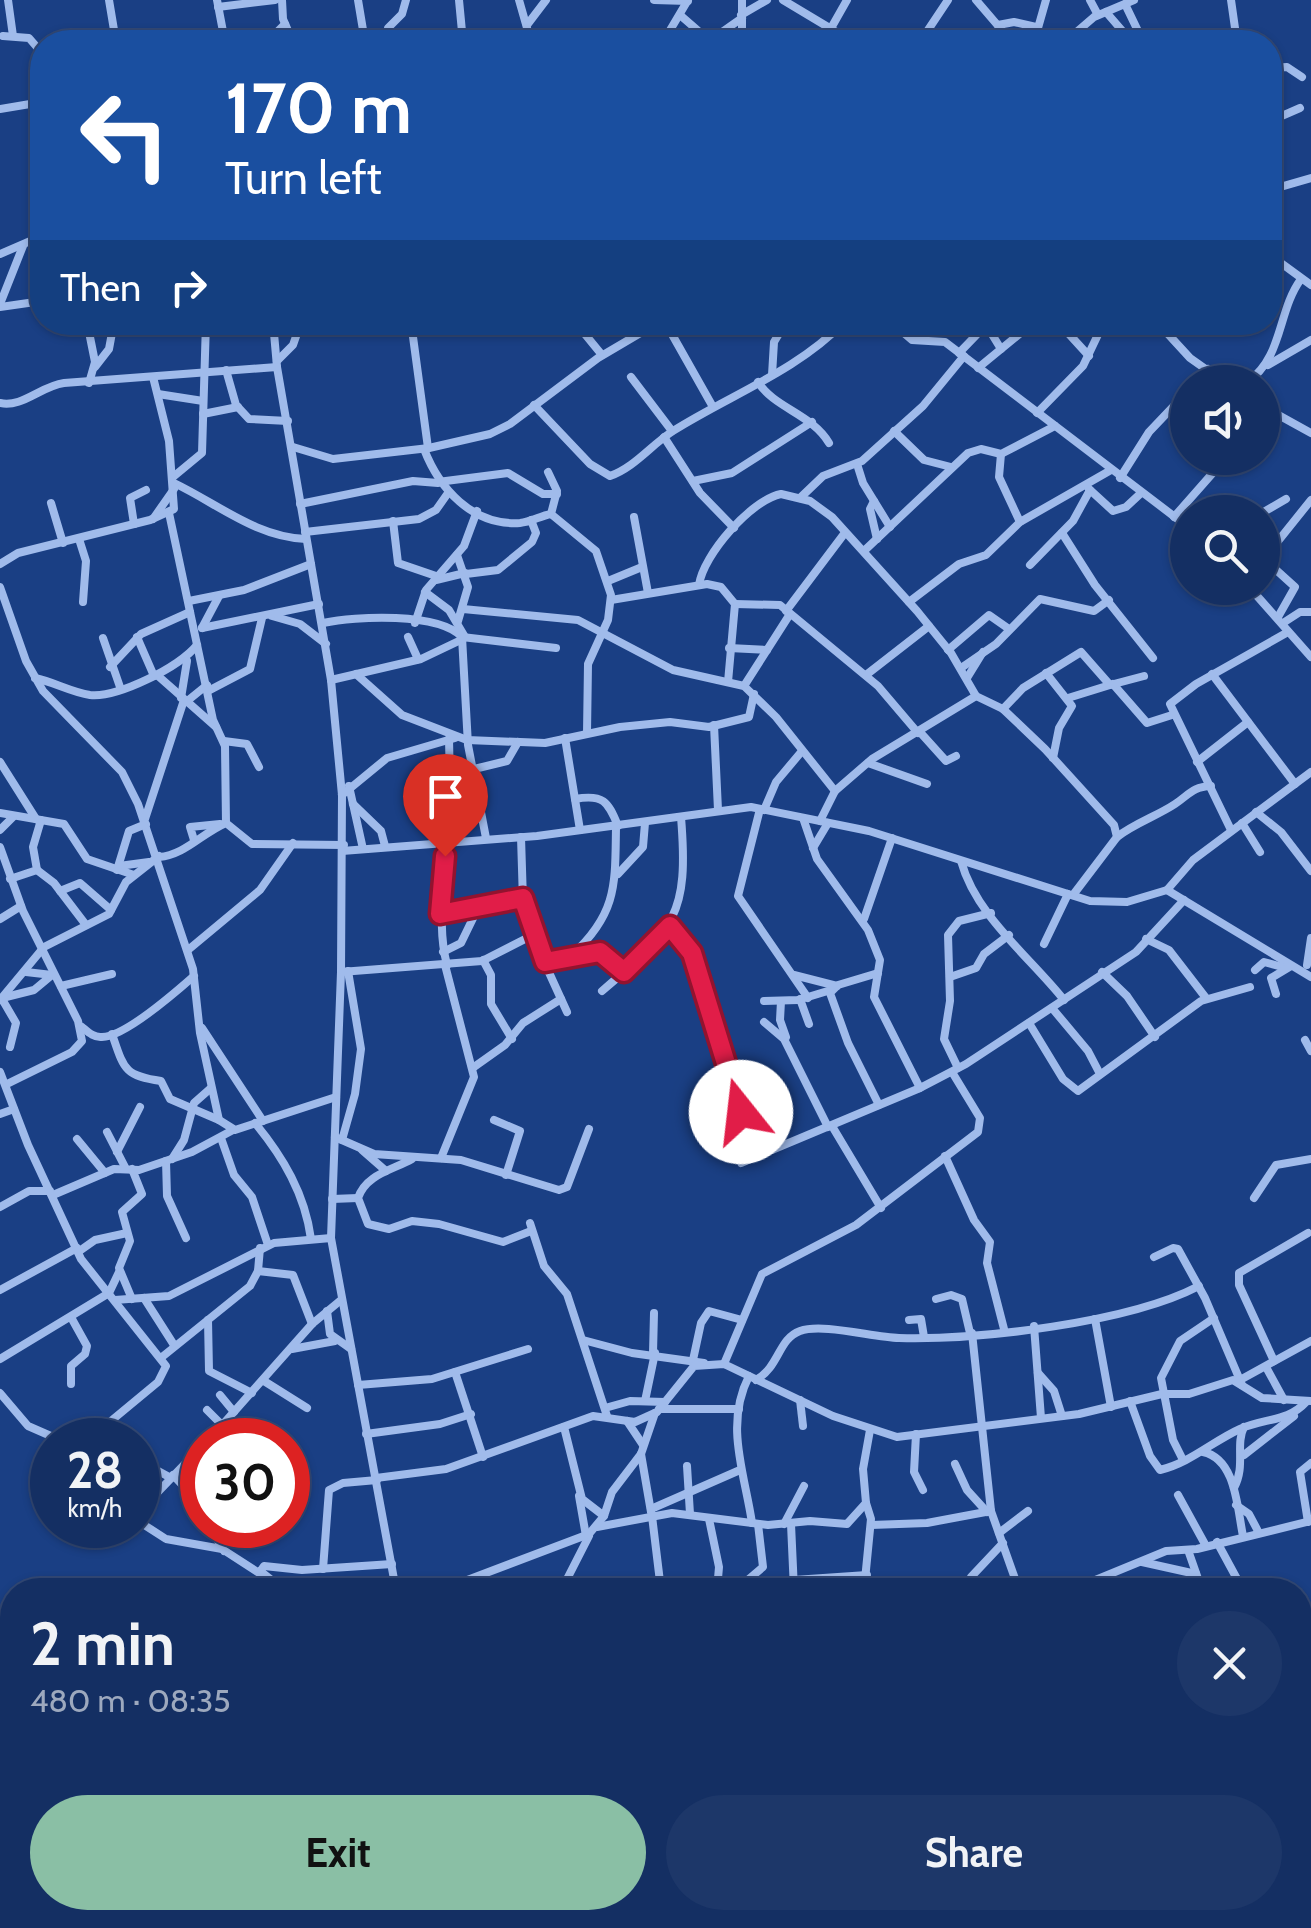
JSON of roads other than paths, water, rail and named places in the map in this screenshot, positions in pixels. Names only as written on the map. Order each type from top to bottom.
[{"type":"street","points":[[8,0],[8,36],[30,39]]},
{"type":"street","points":[[109,0],[114,30]]},
{"type":"street","points":[[222,30],[218,4],[279,0],[288,30]]},
{"type":"street","points":[[358,0],[364,30]]},
{"type":"street","points":[[362,18],[369,0]]},
{"type":"street","points":[[388,30],[402,14],[406,0]]},
{"type":"street","points":[[460,0],[462,30]]},
{"type":"street","points":[[519,0],[528,30]]},
{"type":"street","points":[[527,25],[546,0]]},
{"type":"street","points":[[654,0],[688,0],[671,30]]},
{"type":"street","points":[[742,0],[742,30]]},
{"type":"street","points":[[723,30],[767,0]]},
{"type":"street","points":[[790,2],[830,30],[847,0]]},
{"type":"street","points":[[928,30],[948,0]]},
{"type":"street","points":[[976,0],[1002,30]]},
{"type":"street","points":[[1036,30],[1046,0]]},
{"type":"street","points":[[1090,0],[1119,30]]},
{"type":"street","points":[[1232,0],[1236,30]]},
{"type":"street","points":[[1081,30],[1102,14],[1129,2],[1138,30]]},
{"type":"street","points":[[680,15],[699,30]]},
{"type":"street","points":[[998,25],[1014,22],[1036,27]]},
{"type":"street","points":[[279,30],[285,24]]},
{"type":"street","points":[[1282,67],[1302,76]]},
{"type":"street","points":[[1,108],[30,104]]},
{"type":"street","points":[[1282,115],[1300,108]]},
{"type":"street","points":[[1282,186],[1311,178]]},
{"type":"street","points":[[0,254],[30,242]]},
{"type":"street","points":[[23,246],[0,306],[30,302]]},
{"type":"street","points":[[1282,265],[1311,285]]},
{"type":"street","points":[[1282,324],[1301,279]]},
{"type":"street","points":[[89,335],[94,368]]},
{"type":"street","points":[[89,383],[94,368],[109,348],[112,335]]},
{"type":"street","points":[[152,519],[174,483],[200,457],[205,335]]},
{"type":"street","points":[[274,335],[326,644],[342,795],[344,972],[331,1238],[394,1578]]},
{"type":"street","points":[[1,403],[51,385],[277,364],[296,335]]},
{"type":"street","points":[[413,335],[426,406],[426,448],[439,482],[448,493],[477,511],[508,522],[551,514]]},
{"type":"street","points":[[585,335],[602,355]]},
{"type":"street","points":[[293,447],[333,460],[426,448],[490,434],[602,355],[638,335]]},
{"type":"street","points":[[670,335],[714,407]]},
{"type":"street","points":[[772,375],[774,342],[778,335]]},
{"type":"street","points":[[534,405],[590,464],[610,476],[622,472],[668,434],[810,354],[830,335]]},
{"type":"street","points":[[906,335],[912,340],[935,340],[961,354],[1170,514]]},
{"type":"street","points":[[800,498],[823,476],[857,464],[923,406],[976,335]]},
{"type":"street","points":[[992,335],[1001,350]]},
{"type":"street","points":[[978,368],[1019,335]]},
{"type":"street","points":[[1070,335],[1089,356]]},
{"type":"street","points":[[1037,413],[1089,356],[1098,335]]},
{"type":"street","points":[[1169,335],[1190,358],[1203,365]]},
{"type":"street","points":[[1265,365],[1277,335]]},
{"type":"street","points":[[1267,365],[1311,340]]},
{"type":"street","points":[[226,370],[238,408],[259,422],[288,421]]},
{"type":"street","points":[[0,564],[18,552],[152,519],[175,507],[154,377]]},
{"type":"street","points":[[632,377],[693,481],[718,515],[734,528]]},
{"type":"street","points":[[758,382],[770,397],[783,401],[812,422],[829,443]]},
{"type":"street","points":[[158,394],[203,400],[220,412]]},
{"type":"street","points":[[203,414],[238,408]]},
{"type":"street","points":[[1120,478],[1149,432],[1170,416]]},
{"type":"street","points":[[1280,416],[1311,433]]},
{"type":"street","points":[[693,481],[732,473],[812,422]]},
{"type":"street","points":[[865,550],[974,449],[1001,454],[1055,426]]},
{"type":"street","points":[[894,431],[942,475]]},
{"type":"street","points":[[1001,454],[999,477],[1020,522]]},
{"type":"street","points":[[929,462],[951,467]]},
{"type":"street","points":[[857,464],[890,527]]},
{"type":"street","points":[[909,602],[959,564],[986,555],[1020,522],[1088,488],[1111,470]]},
{"type":"street","points":[[548,472],[557,494],[551,514]]},
{"type":"street","points":[[300,504],[413,481],[439,482],[508,473],[544,494],[557,494]]},
{"type":"street","points":[[1193,495],[1211,475]]},
{"type":"street","points":[[174,483],[280,537],[428,516],[448,493]]},
{"type":"street","points":[[134,524],[130,498],[142,487],[160,505]]},
{"type":"street","points":[[1088,488],[1113,511],[1126,507],[1140,494]]},
{"type":"street","points":[[1030,565],[1062,533],[1088,488]]},
{"type":"street","points":[[699,585],[706,562],[754,505],[770,496],[800,498],[824,510],[844,534],[865,550],[929,626],[968,678],[976,696],[1002,710],[1053,758],[1114,825],[1117,837]]},
{"type":"street","points":[[1280,502],[1286,498]]},
{"type":"street","points":[[1280,539],[1311,500]]},
{"type":"street","points":[[874,501],[870,509],[876,538]]},
{"type":"street","points":[[51,504],[63,543]]},
{"type":"street","points":[[414,622],[430,584],[457,555],[477,511]]},
{"type":"street","points":[[169,513],[196,645],[217,728],[224,741],[224,824]]},
{"type":"street","points":[[551,514],[596,550],[608,582],[611,600],[588,664],[588,732]]},
{"type":"street","points":[[634,517],[648,593]]},
{"type":"street","points":[[430,584],[498,570],[532,542],[536,533],[531,520]]},
{"type":"street","points":[[393,521],[398,563],[425,573],[447,608],[460,615]]},
{"type":"street","points":[[1062,533],[1154,658]]},
{"type":"street","points":[[744,686],[812,570],[844,534]]},
{"type":"street","points":[[78,540],[86,561],[83,602]]},
{"type":"street","points":[[441,1158],[471,1090],[474,1067],[457,1025],[440,914],[446,875],[438,827],[441,802],[450,784],[458,739],[468,714],[462,690],[464,638],[460,615],[466,574],[457,555]]},
{"type":"street","points":[[110,668],[137,637],[190,607],[311,564]]},
{"type":"street","points":[[608,582],[642,568]]},
{"type":"street","points":[[1280,574],[1295,587],[1283,624]]},
{"type":"street","points":[[611,600],[699,585],[721,587],[735,604],[728,682]]},
{"type":"street","points":[[0,586],[36,678],[122,772],[146,822],[159,856],[162,887],[188,950],[219,1120]]},
{"type":"street","points":[[36,678],[88,694],[155,676],[188,656],[219,596]]},
{"type":"street","points":[[961,668],[1040,599],[1094,611],[1109,600]]},
{"type":"street","points":[[735,604],[768,603],[788,612],[866,675],[940,757],[946,760],[956,756]]},
{"type":"street","points":[[202,628],[319,604]]},
{"type":"street","points":[[1266,605],[1311,657]]},
{"type":"street","points":[[445,624],[474,610],[578,620],[600,635],[630,644],[673,670],[744,686],[835,792]]},
{"type":"street","points":[[1232,830],[1172,715],[1173,700],[1300,612],[1311,612]]},
{"type":"street","points":[[948,650],[989,615],[1009,629]]},
{"type":"street","points":[[322,623],[374,616],[445,624],[464,638],[556,648]]},
{"type":"street","points":[[267,617],[300,624],[326,644]]},
{"type":"street","points":[[184,700],[250,669],[267,617]]},
{"type":"street","points":[[0,629],[14,626]]},
{"type":"street","points":[[866,675],[929,626]]},
{"type":"street","points":[[408,636],[418,660]]},
{"type":"street","points":[[137,637],[155,676],[217,728]]},
{"type":"street","points":[[102,638],[120,687]]},
{"type":"street","points":[[331,680],[418,660],[464,638]]},
{"type":"street","points":[[729,648],[767,650]]},
{"type":"street","points":[[968,678],[983,652]]},
{"type":"street","points":[[1002,710],[1022,688],[1084,652],[1147,722],[1172,715]]},
{"type":"street","points":[[118,868],[129,831],[146,822],[184,700],[188,656]]},
{"type":"street","points":[[1046,673],[1072,706],[1059,728],[1053,758]]},
{"type":"street","points":[[356,674],[402,715],[458,739],[474,769],[486,838]]},
{"type":"street","points":[[1212,674],[1295,784]]},
{"type":"street","points":[[1068,698],[1144,676]]},
{"type":"street","points":[[342,795],[387,758],[458,739],[518,742],[670,722],[714,726],[748,717],[754,694]]},
{"type":"street","points":[[813,848],[835,792],[868,762],[976,696]]},
{"type":"street","points":[[1197,762],[1248,722]]},
{"type":"street","points":[[714,726],[718,810]]},
{"type":"street","points":[[565,738],[580,830]]},
{"type":"street","points":[[224,741],[251,747],[259,767]]},
{"type":"street","points":[[474,769],[507,761],[518,742]]},
{"type":"street","points":[[802,751],[776,782],[762,809],[738,896],[794,975],[809,1024]]},
{"type":"street","points":[[0,762],[38,819],[33,846],[36,870],[60,891],[86,925]]},
{"type":"street","points":[[868,762],[928,784]]},
{"type":"street","points":[[224,824],[252,844],[363,849],[521,837],[645,824],[718,810],[762,809],[892,838],[1106,904],[1145,899],[1168,890],[1192,860],[1311,772]]},
{"type":"street","points":[[349,786],[363,849]]},
{"type":"street","points":[[1044,944],[1070,894],[1117,837],[1154,812],[1174,805],[1190,790],[1211,786]]},
{"type":"street","points":[[572,955],[606,912],[618,874],[617,826],[608,800],[596,796],[575,799]]},
{"type":"street","points":[[354,804],[381,830],[385,846]]},
{"type":"street","points":[[438,827],[480,810]]},
{"type":"street","points":[[1256,812],[1282,832],[1311,871]]},
{"type":"street","points":[[0,813],[70,826],[87,859],[134,875]]},
{"type":"street","points":[[0,830],[13,817]]},
{"type":"street","points":[[602,991],[670,926],[684,888],[680,817]]},
{"type":"street","points":[[803,818],[813,848],[864,919],[880,960],[874,996],[878,1010],[920,1088]]},
{"type":"street","points":[[1242,823],[1260,852]]},
{"type":"street","points":[[2,999],[44,947],[112,910],[134,875],[149,862],[159,856],[176,855],[224,824]]},
{"type":"street","points":[[618,874],[642,847],[645,824]]},
{"type":"street","points":[[521,837],[523,898],[533,935],[567,1012]]},
{"type":"street","points":[[864,919],[892,838]]},
{"type":"street","points":[[188,950],[260,890],[293,843]]},
{"type":"street","points":[[0,847],[21,906],[79,1024],[82,1041],[72,1052],[8,1084]]},
{"type":"street","points":[[118,868],[149,862]]},
{"type":"street","points":[[960,862],[968,882],[991,913],[1064,1000]]},
{"type":"street","points":[[10,878],[36,870]]},
{"type":"street","points":[[60,891],[80,884],[112,910]]},
{"type":"street","points":[[1168,890],[1311,977]]},
{"type":"street","points":[[440,914],[523,898]]},
{"type":"street","points":[[741,1163],[955,1070],[1136,952],[1184,900]]},
{"type":"street","points":[[0,919],[21,906]]},
{"type":"street","points":[[443,952],[461,943],[478,908]]},
{"type":"street","points":[[724,1364],[762,1274],[804,1256],[881,1208],[981,1126],[944,1039],[950,977],[949,930],[959,922],[991,913]]},
{"type":"street","points":[[670,926],[692,953],[693,966],[706,988],[757,1157]]},
{"type":"street","points":[[344,972],[483,960],[533,935]]},
{"type":"street","points":[[950,977],[976,968],[984,954],[1008,935]]},
{"type":"street","points":[[1263,946],[1258,966],[1309,965],[1311,938]]},
{"type":"street","points":[[1146,939],[1168,950],[1206,998]]},
{"type":"street","points":[[545,962],[606,953],[624,972]]},
{"type":"street","points":[[483,960],[491,975],[491,1004],[512,1039]]},
{"type":"street","points":[[1276,994],[1271,978],[1289,966]]},
{"type":"street","points":[[26,972],[54,976]]},
{"type":"street","points":[[338,1138],[358,1072],[357,1019],[344,972]]},
{"type":"street","points":[[1102,972],[1127,996],[1155,1037]]},
{"type":"street","points":[[764,1001],[804,999],[878,973]]},
{"type":"street","points":[[61,986],[112,974]]},
{"type":"street","points":[[794,975],[834,988]]},
{"type":"street","points":[[2,999],[34,990],[54,976]]},
{"type":"street","points":[[79,1024],[100,1038],[112,1034],[180,992],[194,976]]},
{"type":"street","points":[[1188,1010],[1192,985]]},
{"type":"street","points":[[1030,1023],[1074,1091],[1206,998],[1250,987]]},
{"type":"street","points":[[834,988],[848,1043],[879,1105]]},
{"type":"street","points":[[2,999],[16,1023],[10,1047]]},
{"type":"street","points":[[474,1067],[512,1039],[524,1023],[560,999]]},
{"type":"street","points":[[781,1001],[780,1020],[788,1047]]},
{"type":"street","points":[[1052,1008],[1088,1051],[1100,1074]]},
{"type":"street","points":[[340,1018],[357,1019]]},
{"type":"street","points":[[764,1022],[776,1029],[788,1047],[830,1127],[881,1208]]},
{"type":"street","points":[[199,1024],[286,1164],[304,1207],[311,1239]]},
{"type":"street","points":[[112,1034],[129,1072],[142,1080],[161,1081],[167,1096],[233,1130]]},
{"type":"street","points":[[1305,1040],[1311,1052]]},
{"type":"street","points":[[0,1072],[78,1250],[162,1357],[165,1376],[114,1418]]},
{"type":"street","points":[[337,1074],[358,1072]]},
{"type":"street","points":[[186,1238],[167,1196],[169,1160],[184,1140],[191,1109],[211,1088]]},
{"type":"street","points":[[0,1207],[34,1190],[52,1193],[105,1173],[169,1160],[233,1130],[336,1097]]},
{"type":"street","points":[[117,1152],[140,1107]]},
{"type":"street","points":[[0,1114],[14,1109]]},
{"type":"street","points":[[494,1120],[520,1131],[506,1175]]},
{"type":"street","points":[[362,1150],[441,1158],[564,1190],[588,1128]]},
{"type":"street","points":[[107,1132],[142,1194],[122,1212],[129,1246],[112,1296]]},
{"type":"street","points":[[162,1357],[250,1286],[258,1271],[264,1247],[252,1198],[234,1175],[221,1138]]},
{"type":"street","points":[[338,1138],[362,1150],[386,1171]]},
{"type":"street","points":[[77,1140],[105,1173]]},
{"type":"street","points":[[946,1156],[974,1220],[990,1242],[988,1264],[1004,1330]]},
{"type":"street","points":[[416,1157],[367,1183],[358,1198],[366,1222],[380,1229],[412,1221],[482,1232],[503,1242],[531,1227],[544,1266],[567,1294],[606,1412]]},
{"type":"street","points":[[1254,1198],[1276,1165],[1311,1160]]},
{"type":"street","points":[[34,1190],[40,1170]]},
{"type":"street","points":[[332,1199],[358,1198]]},
{"type":"street","points":[[0,1290],[95,1240],[127,1233]]},
{"type":"street","points":[[1284,1400],[1239,1285],[1240,1274],[1308,1233]]},
{"type":"street","points":[[0,1359],[112,1296],[169,1296],[264,1247],[331,1238]]},
{"type":"street","points":[[1154,1257],[1177,1248],[1214,1318],[1241,1383],[1254,1396],[1308,1400]]},
{"type":"street","points":[[258,1271],[293,1275],[312,1324]]},
{"type":"street","points":[[120,1272],[132,1299]]},
{"type":"street","points":[[750,1578],[763,1567],[740,1470],[738,1408],[752,1378],[774,1366],[789,1337],[806,1329],[924,1337],[1095,1319],[1160,1304],[1198,1286]]},
{"type":"street","points":[[936,1299],[950,1295],[962,1299],[971,1333],[989,1512]]},
{"type":"street","points":[[144,1298],[174,1346]]},
{"type":"street","points":[[229,1418],[312,1324],[341,1300]]},
{"type":"street","points":[[326,1311],[335,1341]]},
{"type":"street","points":[[694,1360],[701,1323],[709,1311],[742,1320]]},
{"type":"street","points":[[647,1401],[654,1353],[654,1314]]},
{"type":"street","points":[[1183,1460],[1173,1440],[1162,1378],[1173,1351],[1214,1318]]},
{"type":"street","points":[[71,1384],[71,1366],[85,1354],[87,1346],[72,1319]]},
{"type":"street","points":[[908,1320],[921,1319],[924,1337]]},
{"type":"street","points":[[1095,1319],[1110,1407]]},
{"type":"street","points":[[208,1320],[209,1371],[252,1393]]},
{"type":"street","points":[[1034,1326],[1041,1418]]},
{"type":"street","points":[[583,1340],[632,1353],[724,1364],[890,1436],[1062,1416],[1162,1394],[1189,1394],[1233,1380],[1241,1383]]},
{"type":"street","points":[[292,1349],[335,1341],[351,1349]]},
{"type":"street","points":[[1241,1383],[1311,1341]]},
{"type":"street","points":[[358,1385],[414,1382],[528,1349]]},
{"type":"street","points":[[473,1578],[588,1535],[598,1527],[612,1492],[642,1450],[657,1410],[686,1372],[704,1363]]},
{"type":"street","points":[[455,1372],[483,1457]]},
{"type":"street","points":[[1038,1372],[1054,1391],[1062,1416]]},
{"type":"street","points":[[264,1382],[307,1408]]},
{"type":"street","points":[[0,1393],[30,1427]]},
{"type":"street","points":[[220,1394],[234,1412]]},
{"type":"street","points":[[800,1400],[803,1426]]},
{"type":"street","points":[[1244,1455],[1308,1400]]},
{"type":"street","points":[[323,1569],[329,1490],[343,1484],[434,1472],[647,1401]]},
{"type":"street","points":[[647,1401],[657,1410]]},
{"type":"street","points":[[647,1401],[657,1410]]},
{"type":"street","points":[[1130,1401],[1155,1466],[1166,1468],[1244,1427],[1295,1414]]},
{"type":"street","points":[[628,1421],[657,1410],[738,1408]]},
{"type":"street","points":[[207,1410],[215,1418]]},
{"type":"street","points":[[606,1412],[628,1421],[642,1450],[659,1578]]},
{"type":"street","points":[[366,1434],[440,1424],[471,1414]]},
{"type":"street","points":[[564,1427],[588,1535],[567,1578]]},
{"type":"street","points":[[1233,1490],[1244,1455],[1240,1436],[1244,1427]]},
{"type":"street","points":[[866,1578],[871,1526],[863,1468],[870,1430]]},
{"type":"street","points":[[916,1434],[914,1472],[923,1490]]},
{"type":"street","points":[[1202,1452],[1220,1458],[1233,1490],[1243,1536]]},
{"type":"street","points":[[954,1464],[967,1490],[989,1512],[1015,1578]]},
{"type":"street","points":[[1101,1578],[1166,1551],[1188,1550],[1310,1522],[1300,1472],[1311,1464]]},
{"type":"street","points":[[687,1466],[690,1514]]},
{"type":"street","points":[[160,1490],[180,1469]]},
{"type":"street","points":[[651,1514],[740,1470]]},
{"type":"street","points":[[160,1471],[180,1485]]},
{"type":"street","points":[[793,1578],[788,1524],[804,1486]]},
{"type":"street","points":[[578,1490],[582,1499],[604,1516]]},
{"type":"street","points":[[1178,1494],[1206,1546]]},
{"type":"street","points":[[852,1520],[866,1502]]},
{"type":"street","points":[[1236,1504],[1250,1514],[1259,1533]]},
{"type":"street","points":[[999,1533],[1028,1510]]},
{"type":"street","points":[[598,1527],[651,1514],[690,1514],[755,1524],[852,1520],[871,1526],[927,1523],[989,1512]]},
{"type":"street","points":[[709,1519],[718,1578]]},
{"type":"street","points":[[160,1536],[224,1551]]},
{"type":"street","points":[[1216,1542],[1236,1578]]},
{"type":"street","points":[[971,1578],[1003,1543]]},
{"type":"street","points":[[222,1548],[247,1568],[269,1578]]},
{"type":"street","points":[[1188,1550],[1198,1578]]},
{"type":"street","points":[[1142,1562],[1196,1574]]},
{"type":"street","points":[[260,1571],[264,1566],[323,1569],[392,1564]]},
{"type":"street","points":[[833,1578],[866,1575]]}]
